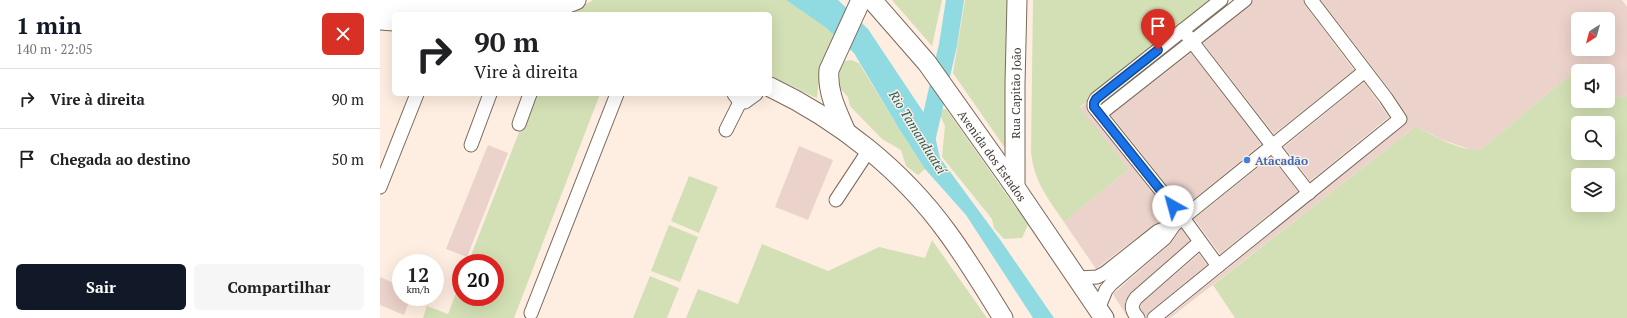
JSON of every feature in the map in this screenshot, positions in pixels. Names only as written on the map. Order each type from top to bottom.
[{"type":"highway","points":[[380,3],[542,9],[558,7],[576,0]]},
{"type":"highway","name":"Avenida dos Estados","points":[[872,0],[927,63],[948,91],[1101,313]]},
{"type":"highway","name":"Rua Capitão João","points":[[1015,187],[1017,0]]},
{"type":"highway","points":[[846,132],[832,101],[828,81],[829,70],[858,7]]},
{"type":"highway","points":[[380,20],[392,21]]},
{"type":"highway","points":[[772,88],[816,111],[846,132],[869,150],[918,195],[947,232],[1004,318]]},
{"type":"lane","points":[[1218,266],[1200,242],[1178,222],[1094,107],[1094,103],[1096,99],[1221,0]]},
{"type":"lane","points":[[1100,114],[1245,0]]},
{"type":"lane","points":[[1154,318],[1400,119],[1311,0]]},
{"type":"lane","points":[[1183,30],[1309,193]]},
{"type":"lane","points":[[1101,313],[1106,290],[1110,284],[1165,238],[1178,222],[1365,71]]},
{"type":"lane","points":[[380,187],[416,96]]},
{"type":"lane","points":[[471,145],[489,96]]},
{"type":"lane","points":[[519,124],[529,96]]},
{"type":"lane","points":[[531,313],[616,96]]},
{"type":"lane","points":[[726,130],[737,98],[749,101],[754,96]]},
{"type":"lane","points":[[836,200],[869,150]]},
{"type":"lane","points":[[1078,278],[1097,277],[1105,273],[1158,231],[1178,222]]},
{"type":"lane","points":[[1138,318],[1132,311],[1132,306],[1136,298],[1200,242]]},
{"type":"green space","points":[[593,0],[786,0],[834,35],[822,66],[817,98],[772,76],[772,12],[566,12],[578,9]]},
{"type":"green space","points":[[892,0],[942,0],[932,46]]},
{"type":"green space","points":[[965,0],[1010,0],[1005,148],[953,73]]},
{"type":"green space","points":[[1033,0],[1217,0],[1080,107],[1129,169],[1064,222],[1047,197],[1039,181],[1035,172],[1031,152]]},
{"type":"green space","points":[[851,60],[859,63],[925,169],[918,175],[906,166],[901,150],[882,139],[850,106],[848,97],[839,87],[840,71],[845,61]]},
{"type":"green space","points":[[1571,74],[1571,108],[1615,108],[1615,96],[1623,98],[1627,94],[1627,318],[1235,318],[1213,285],[1416,126],[1455,145],[1480,150]]},
{"type":"green space","points":[[533,96],[599,96],[514,318],[423,318],[427,306],[448,314],[452,304],[452,306],[504,306],[504,254],[472,254]]},
{"type":"green space","points":[[946,109],[1028,225],[1022,238],[1004,239],[994,228],[992,219],[942,157],[945,126],[940,115],[941,110]]},
{"type":"green space","points":[[689,176],[718,187],[699,233],[671,221]]},
{"type":"green space","points":[[669,225],[698,237],[680,282],[651,271]]},
{"type":"green space","points":[[932,240],[987,318],[686,318],[698,289],[738,304],[762,244],[828,271],[879,247],[925,258]]},
{"type":"green space","points":[[650,276],[679,288],[667,318],[633,318]]},
{"type":"water","name":"Rio Tamanduateí","points":[[786,0],[838,0],[868,29],[930,122],[940,158],[1001,241],[1054,318],[1033,318],[966,215],[925,169],[854,53],[825,27]]},
{"type":"building","points":[[1253,0],[1303,0],[1305,5],[1354,70],[1274,134],[1203,43],[1250,6]]},
{"type":"building","points":[[1321,0],[1622,0],[1627,7],[1627,94],[1623,98],[1615,96],[1615,64],[1571,64],[1571,74],[1480,150],[1472,150],[1440,139],[1416,126],[1170,318],[1167,318],[1407,122],[1407,115],[1393,94]]},
{"type":"building","points":[[1191,53],[1261,144],[1184,207],[1111,115]]},
{"type":"building","points":[[1364,82],[1389,117],[1310,181],[1284,147]]},
{"type":"building","points":[[1086,103],[1088,112],[1172,217],[1153,225],[1096,269],[1064,222],[1129,169],[1080,108]]},
{"type":"building","points":[[488,145],[508,153],[468,254],[459,254],[446,249]]},
{"type":"building","points":[[799,146],[833,160],[808,220],[775,207]]},
{"type":"building","points":[[1271,157],[1298,191],[1220,254],[1194,219]]},
{"type":"building","points":[[1181,229],[1190,241],[1131,292],[1125,302],[1125,313],[1113,294],[1170,244]]},
{"type":"building","points":[[1199,254],[1207,265],[1149,312],[1146,318],[1140,308],[1142,303]]},
{"type":"building","points":[[380,277],[392,282],[392,306],[408,306],[404,315],[380,305]]},
{"type":"waterway","name":"Rio Tamanduateí","points":[[926,141],[948,45],[955,0]]},
{"type":"place","name":"Atacadão","points":[[1247,160]]},
{"type":"route","points":[[1158,50],[1096,99],[1094,107],[1173,206]]}]
